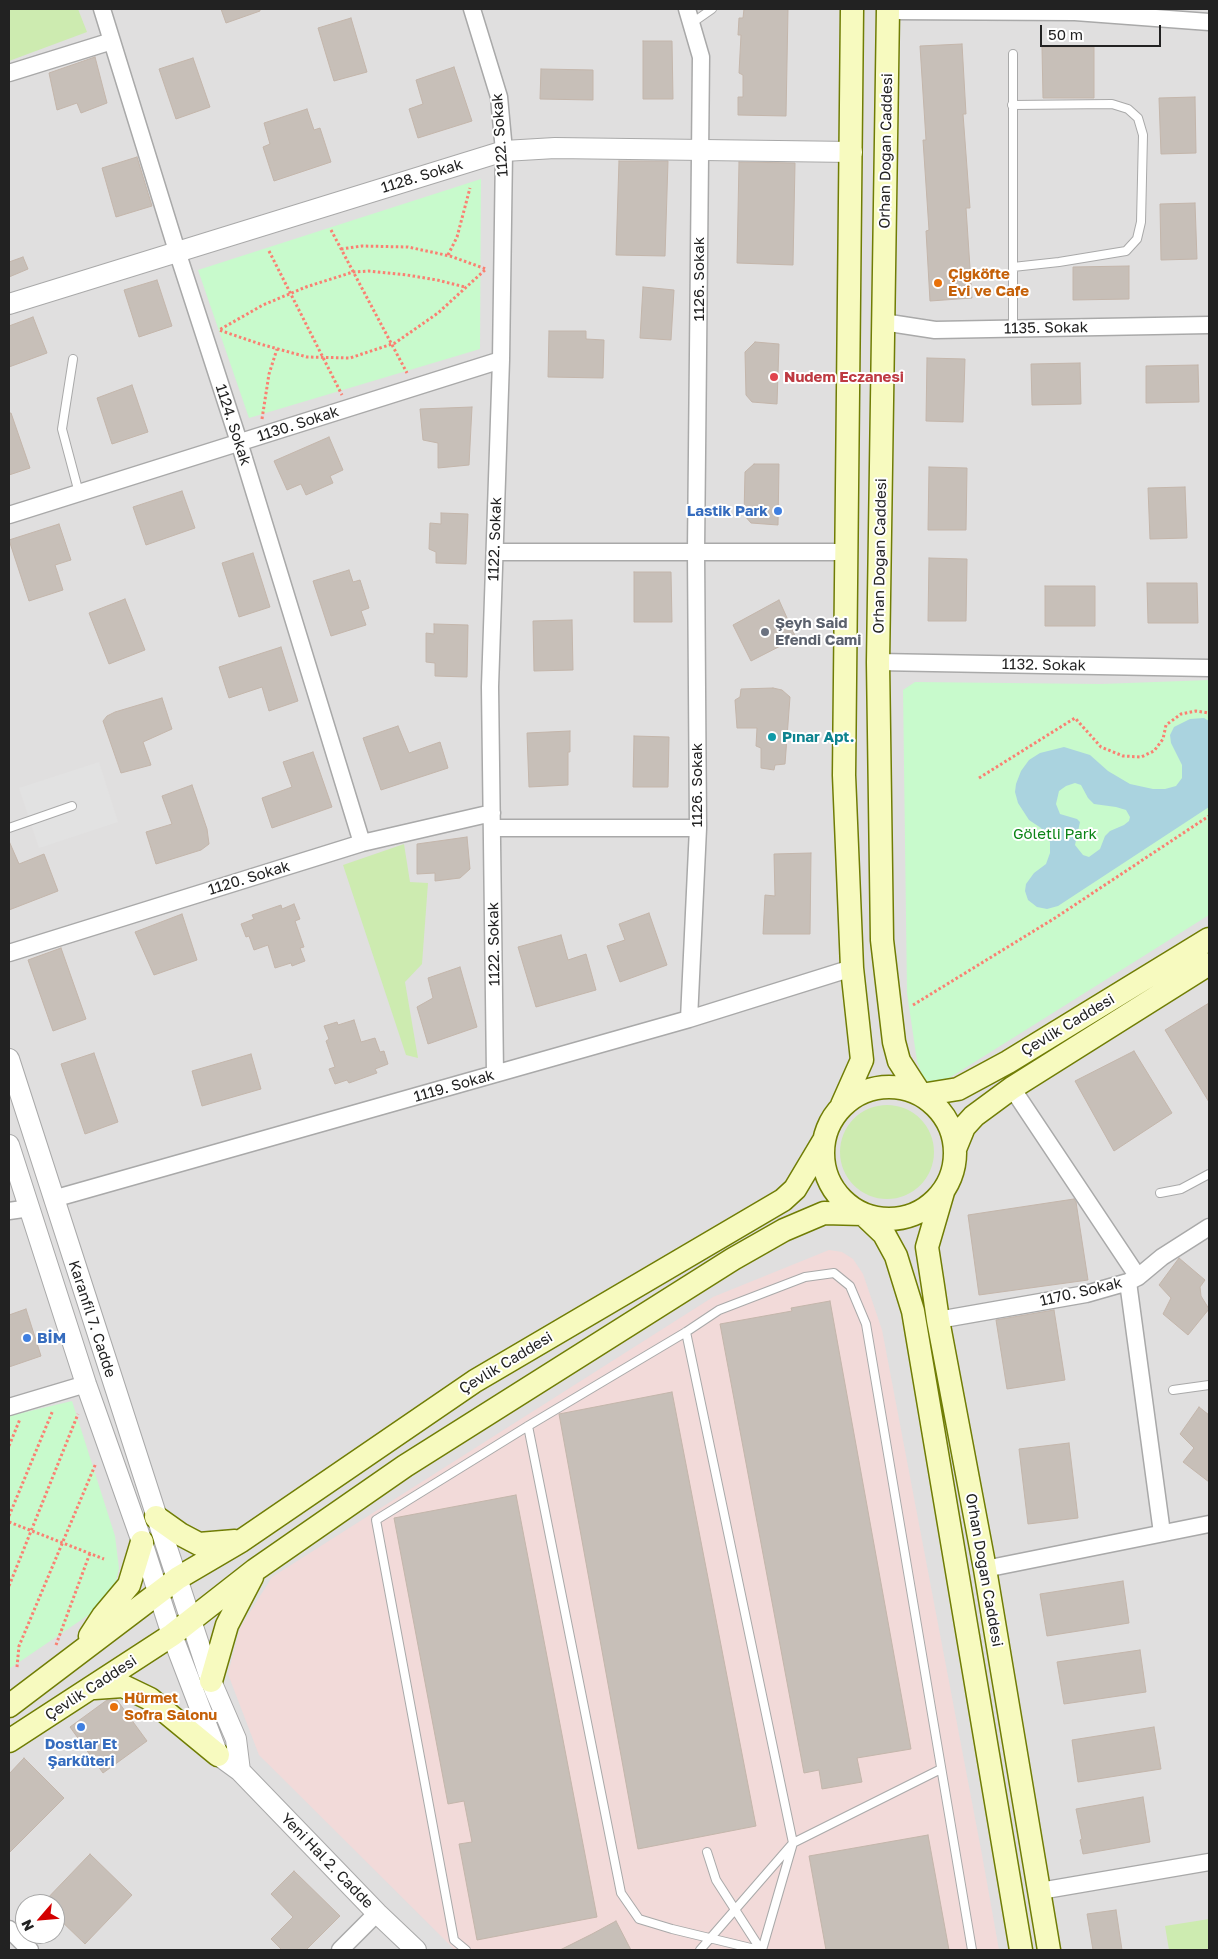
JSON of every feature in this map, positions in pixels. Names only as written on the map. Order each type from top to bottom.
[{"type":"main road","points":[[842,1105],[860,1092],[880,1086],[901,1087],[921,1095],[938,1108],[950,1127],[955,1149],[953,1172],[943,1192],[927,1208],[907,1217],[884,1219],[863,1214],[844,1202],[830,1184],[823,1163],[823,1142],[830,1122],[842,1105],[862,1060],[852,968],[844,775],[848,552],[852,9]]},
{"type":"main road","name":"Orhan Doğan Caddesi","points":[[888,10],[878,662],[882,940],[894,1042],[899,1060],[921,1095]]},
{"type":"main road","name":"Çevlik Caddesi","points":[[921,1095],[958,1090],[1008,1062],[1209,939]]},
{"type":"main road","name":"Çevlik Caddesi","points":[[955,1149],[964,1127],[974,1116],[1012,1088],[1209,964]]},
{"type":"main road","name":"Çevlik Caddesi","points":[[9,1706],[178,1578],[241,1540],[474,1381],[783,1200],[795,1189],[823,1142]]},
{"type":"main road","name":"Orhan Doğan Caddesi","points":[[943,1192],[927,1247],[938,1320],[985,1569],[1049,1950]]},
{"type":"main road","name":"Çevlik Caddesi","points":[[9,1741],[172,1635],[255,1570],[404,1466],[733,1259],[784,1230],[824,1213],[863,1214]]},
{"type":"main road","name":"Orhan Doğan Caddesi","points":[[863,1214],[884,1234],[896,1256],[913,1311],[1021,1950]]},
{"type":"main road","points":[[156,1517],[180,1534],[199,1544],[241,1540]]},
{"type":"main road","points":[[84,1648],[103,1616],[129,1585],[142,1542]]},
{"type":"main road","points":[[211,1681],[227,1625],[255,1570]]},
{"type":"main road","points":[[90,1689],[123,1686],[150,1699],[218,1755]]},
{"type":"street","name":"1124. Sokak","points":[[102,9],[239,442],[362,842]]},
{"type":"street","name":"1122. Sokak","points":[[472,9],[499,97],[504,151],[501,360],[490,687],[495,1074]]},
{"type":"street","points":[[888,10],[1075,10],[1209,22]]},
{"type":"street","name":"1126. Sokak","points":[[689,1018],[698,828],[696,551],[701,57],[690,16]]},
{"type":"street","points":[[9,73],[112,40]]},
{"type":"street","name":"1128. Sokak","points":[[9,304],[504,151],[555,148],[852,152]]},
{"type":"street","name":"1135. Sokak","points":[[883,322],[935,330],[1209,325]]},
{"type":"street","name":"1130. Sokak","points":[[9,515],[501,360]]},
{"type":"street","points":[[494,552],[848,552]]},
{"type":"street","name":"1132. Sokak","points":[[878,662],[1209,668]]},
{"type":"street","name":"1120. Sokak","points":[[9,954],[362,842],[493,820],[698,828]]},
{"type":"street","name":"1119. Sokak","points":[[54,1199],[689,1018],[852,968]]},
{"type":"street","name":"Karanfil 7. Cadde","points":[[9,1059],[156,1517],[211,1681],[236,1739],[240,1771]]},
{"type":"street","points":[[1012,1088],[1133,1280],[1162,1533]]},
{"type":"street","name":"Karanfil 7. Cadde","points":[[9,1145],[86,1384],[142,1542],[172,1635],[218,1755]]},
{"type":"street","points":[[9,1211],[30,1208]]},
{"type":"street","name":"1170. Sokak","points":[[938,1320],[1086,1294],[1133,1280],[1162,1257],[1209,1228]]},
{"type":"street","points":[[16,1409],[61,1391],[86,1384]]},
{"type":"street","points":[[985,1569],[1209,1524]]},
{"type":"street","name":"Yeni Hal 2. Cadde","points":[[218,1755],[240,1771],[377,1913],[416,1950]]},
{"type":"street","points":[[1040,1891],[1209,1862]]},
{"type":"street","points":[[340,1950],[377,1913]]},
{"type":"street","points":[[9,1929],[30,1950]]},
{"type":"lane","points":[[690,16],[712,9]]},
{"type":"lane","points":[[1013,54],[1013,329]]},
{"type":"lane","points":[[1012,105],[1112,104],[1128,109],[1138,118],[1143,134],[1141,222],[1137,239],[1126,251],[1013,267]]},
{"type":"lane","points":[[73,359],[62,430],[79,493]]},
{"type":"lane","points":[[9,828],[72,806]]},
{"type":"lane","points":[[1160,1193],[1181,1189],[1209,1174]]},
{"type":"lane","points":[[466,1950],[454,1940],[376,1520],[528,1426],[686,1332],[719,1310],[805,1277],[834,1273],[850,1286],[866,1324],[972,1950]]},
{"type":"lane","points":[[686,1332],[793,1842],[761,1950]]},
{"type":"lane","points":[[1173,1390],[1209,1385]]},
{"type":"lane","points":[[528,1426],[621,1893],[639,1919],[761,1950]]},
{"type":"lane","points":[[700,1950],[793,1842],[941,1769]]},
{"type":"lane","points":[[706,1852],[716,1880],[761,1950]]},
{"type":"path","points":[[448,255],[457,237],[470,188]]},
{"type":"path","points":[[331,230],[414,387]]},
{"type":"path","points":[[341,249],[362,246],[408,247],[448,255],[486,269],[438,313],[391,344],[350,358],[307,357],[219,330],[263,304],[353,272],[369,271],[407,275],[465,287]]},
{"type":"path","points":[[269,251],[349,408]]},
{"type":"path","points":[[262,422],[269,374],[276,349]]},
{"type":"path","points":[[979,778],[1075,718],[1101,747],[1124,756],[1141,757],[1154,751],[1163,739],[1166,725],[1181,714],[1196,711],[1209,713]]},
{"type":"path","points":[[913,1005],[1055,918],[1209,816]]},
{"type":"path","points":[[9,1516],[61,1391]]},
{"type":"path","points":[[9,1586],[81,1407]]},
{"type":"path","points":[[9,1446],[16,1409]]},
{"type":"path","points":[[17,1667],[19,1646],[96,1463]]},
{"type":"path","points":[[9,1522],[104,1559]]},
{"type":"path","points":[[56,1645],[90,1553]]},
{"type":"shaded area","points":[[9,9],[1209,9],[1209,1950],[9,1950]]},
{"type":"shaded area","points":[[99,762],[118,822],[39,848],[19,788]]},
{"type":"shaded area","points":[[829,1250],[842,1252],[853,1259],[863,1274],[882,1330],[999,1950],[455,1950],[259,1755],[228,1674],[240,1628],[272,1577],[713,1297]]},
{"type":"green space","points":[[9,9],[78,9],[87,32],[9,61]]},
{"type":"green space","points":[[481,179],[480,349],[249,418],[198,270]]},
{"type":"green space","name":"Göletli Park","points":[[1209,680],[1209,915],[938,1085],[930,1083],[923,1077],[917,1061],[907,993],[903,690],[915,682],[1101,684]]},
{"type":"green space","points":[[404,844],[410,882],[428,883],[422,964],[405,982],[418,1058],[406,1055],[343,865]]},
{"type":"green space","points":[[887,1105],[905,1109],[920,1119],[930,1134],[934,1152],[930,1170],[920,1185],[905,1195],[887,1199],[869,1195],[854,1185],[844,1170],[840,1152],[844,1134],[854,1119],[869,1109]]},
{"type":"green space","points":[[72,1401],[115,1536],[119,1568],[112,1599],[9,1669],[9,1416]]},
{"type":"green space","points":[[1209,1919],[1209,1950],[1169,1950],[1165,1926]]},
{"type":"water","points":[[1204,718],[1209,721],[1209,807],[1058,906],[1047,909],[1037,907],[1028,900],[1025,891],[1026,884],[1034,873],[1046,864],[1050,853],[1050,842],[1041,828],[1029,820],[1018,803],[1015,792],[1021,771],[1029,760],[1040,753],[1064,747],[1090,755],[1108,771],[1130,784],[1153,789],[1165,789],[1176,786],[1182,778],[1182,765],[1171,743],[1170,735],[1174,727],[1190,719]],"holes":[[[1075,783],[1081,785],[1088,798],[1094,804],[1126,810],[1130,817],[1129,821],[1124,825],[1110,831],[1105,836],[1100,849],[1089,857],[1083,855],[1075,845],[1080,822],[1077,819],[1060,814],[1056,804],[1059,791]]]},
{"type":"building","points":[[221,9],[260,9],[260,11],[226,23]]},
{"type":"building","points":[[744,9],[788,9],[786,116],[738,115],[738,97],[743,97],[743,75],[739,73],[741,35],[738,35],[739,18],[743,18]]},
{"type":"building","points":[[351,18],[367,72],[334,81],[318,28]]},
{"type":"building","points":[[643,41],[672,41],[673,99],[643,99]]},
{"type":"building","points":[[962,44],[966,114],[963,114],[970,208],[966,208],[972,298],[930,301],[926,231],[929,230],[923,140],[926,140],[920,46]]},
{"type":"building","points":[[1042,47],[1094,47],[1094,98],[1043,98]]},
{"type":"building","points":[[95,57],[107,103],[81,113],[77,103],[57,110],[49,73]]},
{"type":"building","points":[[193,58],[210,107],[176,119],[159,69]]},
{"type":"building","points":[[454,67],[472,121],[418,138],[409,109],[423,104],[416,80]]},
{"type":"building","points":[[541,69],[593,70],[593,100],[540,99]]},
{"type":"building","points":[[1195,97],[1196,153],[1161,154],[1159,98]]},
{"type":"building","points":[[307,109],[314,130],[320,128],[331,162],[274,181],[263,147],[270,144],[264,123]]},
{"type":"building","points":[[137,157],[152,206],[116,217],[102,168]]},
{"type":"building","points":[[619,161],[668,161],[665,256],[616,255]]},
{"type":"building","points":[[739,162],[795,163],[793,265],[737,263]]},
{"type":"building","points":[[1195,203],[1197,259],[1161,260],[1160,204]]},
{"type":"building","points":[[23,257],[28,269],[9,277],[9,262]]},
{"type":"building","points":[[1129,266],[1129,299],[1073,300],[1073,267]]},
{"type":"building","points":[[157,280],[172,326],[139,337],[124,290]]},
{"type":"building","points":[[643,287],[674,290],[671,340],[640,338]]},
{"type":"building","points":[[33,317],[47,353],[9,367],[9,326]]},
{"type":"building","points":[[549,331],[586,331],[586,339],[604,340],[603,378],[548,377]]},
{"type":"building","points":[[755,342],[779,344],[777,404],[752,402],[746,395],[745,352]]},
{"type":"building","points":[[927,358],[965,359],[963,422],[926,421]]},
{"type":"building","points":[[1080,363],[1081,404],[1032,405],[1031,364]]},
{"type":"building","points":[[1198,365],[1199,402],[1146,403],[1146,366]]},
{"type":"building","points":[[132,385],[148,432],[112,444],[97,398]]},
{"type":"building","points":[[472,407],[469,465],[438,468],[438,443],[423,440],[420,409]]},
{"type":"building","points":[[9,413],[11,413],[30,468],[9,475]]},
{"type":"building","points":[[329,437],[343,470],[330,476],[333,483],[306,495],[301,484],[287,490],[274,461]]},
{"type":"building","points":[[754,464],[779,464],[778,525],[751,523],[744,515],[745,472]]},
{"type":"building","points":[[929,467],[967,468],[966,530],[928,530]]},
{"type":"building","points":[[1185,487],[1187,538],[1150,539],[1148,488]]},
{"type":"building","points":[[182,491],[195,528],[146,545],[133,507]]},
{"type":"building","points":[[441,513],[468,514],[466,564],[436,563],[436,552],[429,549],[430,523],[441,524]]},
{"type":"building","points":[[59,524],[71,560],[55,565],[63,590],[29,601],[9,540]]},
{"type":"building","points":[[253,553],[270,607],[239,617],[222,563]]},
{"type":"building","points":[[929,558],[967,559],[966,621],[928,621]]},
{"type":"building","points":[[349,570],[353,582],[360,580],[369,608],[361,611],[366,625],[331,636],[313,581]]},
{"type":"building","points":[[634,572],[671,572],[672,622],[634,622]]},
{"type":"building","points":[[1147,583],[1197,583],[1198,623],[1148,623]]},
{"type":"building","points":[[1045,586],[1095,586],[1095,626],[1045,626]]},
{"type":"building","points":[[125,599],[145,650],[109,664],[89,613]]},
{"type":"building","name":"Şeyh Said Efendi Cami","points":[[779,600],[796,638],[751,661],[733,625]]},
{"type":"building","points":[[572,620],[573,670],[534,671],[533,621]]},
{"type":"building","points":[[434,624],[468,625],[467,677],[435,676],[435,663],[426,662],[426,633],[434,634]]},
{"type":"building","points":[[281,647],[298,701],[269,711],[262,687],[229,698],[219,667]]},
{"type":"building","name":"Pınar Apt.","points":[[773,688],[782,690],[790,697],[785,764],[775,765],[774,770],[761,768],[761,748],[756,746],[757,728],[737,728],[735,700],[740,697],[741,689]]},
{"type":"building","points":[[162,698],[172,729],[143,742],[151,765],[121,773],[103,721],[107,716],[115,712]]},
{"type":"building","points":[[398,726],[409,753],[440,742],[448,768],[381,790],[363,738]]},
{"type":"building","points":[[570,731],[568,785],[529,787],[527,733]]},
{"type":"building","points":[[634,736],[669,737],[668,787],[633,787]]},
{"type":"building","points":[[313,752],[332,807],[272,828],[262,798],[292,787],[283,762]]},
{"type":"building","points":[[192,785],[207,829],[209,844],[201,850],[156,864],[146,832],[172,824],[162,796]]},
{"type":"building","points":[[467,837],[470,869],[460,878],[435,881],[435,873],[417,874],[417,844]]},
{"type":"building","points":[[9,841],[19,864],[44,854],[58,891],[9,910]]},
{"type":"building","points":[[811,853],[810,934],[763,934],[765,895],[775,896],[774,854]]},
{"type":"building","points":[[294,904],[300,919],[295,921],[304,947],[300,948],[305,961],[292,966],[291,963],[275,968],[268,945],[254,950],[249,936],[246,937],[241,924],[254,919],[252,915],[281,905],[282,909]]},
{"type":"building","points":[[649,913],[667,965],[620,982],[607,946],[625,940],[619,924]]},
{"type":"building","points":[[182,914],[197,960],[154,975],[135,932]]},
{"type":"building","points":[[561,935],[568,960],[586,954],[596,990],[536,1007],[518,947]]},
{"type":"building","points":[[61,948],[86,1019],[53,1031],[28,960]]},
{"type":"building","points":[[460,967],[477,1027],[428,1044],[417,1007],[433,998],[428,978]]},
{"type":"building","points":[[1209,1003],[1209,1102],[1165,1030]]},
{"type":"building","points":[[354,1020],[361,1042],[375,1038],[380,1052],[384,1051],[388,1064],[375,1069],[377,1073],[349,1083],[347,1080],[335,1084],[329,1069],[335,1067],[326,1041],[329,1039],[324,1026],[337,1022],[338,1025]]},
{"type":"building","points":[[1134,1051],[1172,1113],[1114,1151],[1075,1081]]},
{"type":"building","points":[[94,1053],[118,1122],[85,1134],[61,1064]]},
{"type":"building","points":[[251,1054],[261,1089],[202,1106],[192,1071]]},
{"type":"building","points":[[1074,1199],[1088,1280],[979,1295],[968,1215]]},
{"type":"building","points":[[1179,1258],[1205,1280],[1200,1287],[1201,1296],[1209,1309],[1188,1335],[1163,1314],[1171,1298],[1159,1285]]},
{"type":"building","points":[[830,1301],[911,1749],[857,1758],[862,1782],[822,1789],[819,1770],[804,1773],[720,1324],[792,1311],[791,1308]]},
{"type":"building","points":[[26,1309],[41,1356],[9,1367],[9,1315]]},
{"type":"building","points":[[1054,1310],[1065,1380],[1007,1389],[996,1320]]},
{"type":"building","points":[[672,1392],[756,1826],[638,1849],[559,1414]]},
{"type":"building","points":[[1199,1407],[1209,1415],[1209,1482],[1183,1462],[1194,1448],[1180,1434]]},
{"type":"building","points":[[1069,1443],[1078,1518],[1028,1524],[1019,1449]]},
{"type":"building","points":[[516,1495],[597,1917],[477,1940],[459,1844],[472,1842],[464,1801],[448,1804],[394,1518]]},
{"type":"building","points":[[1123,1581],[1129,1623],[1047,1636],[1040,1594]]},
{"type":"building","points":[[1140,1650],[1146,1692],[1064,1704],[1057,1662]]},
{"type":"building","points":[[107,1700],[117,1700],[147,1741],[103,1773],[70,1727]]},
{"type":"building","points":[[1154,1727],[1161,1769],[1078,1782],[1072,1740]]},
{"type":"building","points":[[24,1758],[64,1798],[9,1853],[9,1774]]},
{"type":"building","points":[[1143,1797],[1150,1842],[1083,1854],[1076,1809]]},
{"type":"building","points":[[928,1835],[949,1950],[826,1950],[809,1856]]},
{"type":"building","points":[[90,1854],[132,1895],[85,1944],[65,1925],[65,1894],[52,1894]]},
{"type":"building","points":[[294,1871],[340,1916],[306,1950],[282,1950],[271,1939],[293,1917],[271,1894]]},
{"type":"building","points":[[1116,1910],[1122,1950],[1093,1950],[1087,1914]]},
{"type":"building","points":[[616,1921],[631,1950],[560,1950],[592,1934]]},
{"type":"place","name":"Çiğköfte Evi ve Cafe","points":[[938,283]]},
{"type":"place","name":"Nudem Eczanesi","points":[[774,377]]},
{"type":"place","name":"Lastik Park","points":[[778,511]]},
{"type":"place","name":"Şeyh Said Efendi Cami","points":[[765,632]]},
{"type":"place","name":"Pınar Apt.","points":[[772,737]]},
{"type":"place","name":"BİM","points":[[27,1338]]},
{"type":"place","name":"Hürmet Sofra Salonu","points":[[114,1707]]},
{"type":"place","name":"Dostlar Et Şarküteri","points":[[81,1727]]}]
